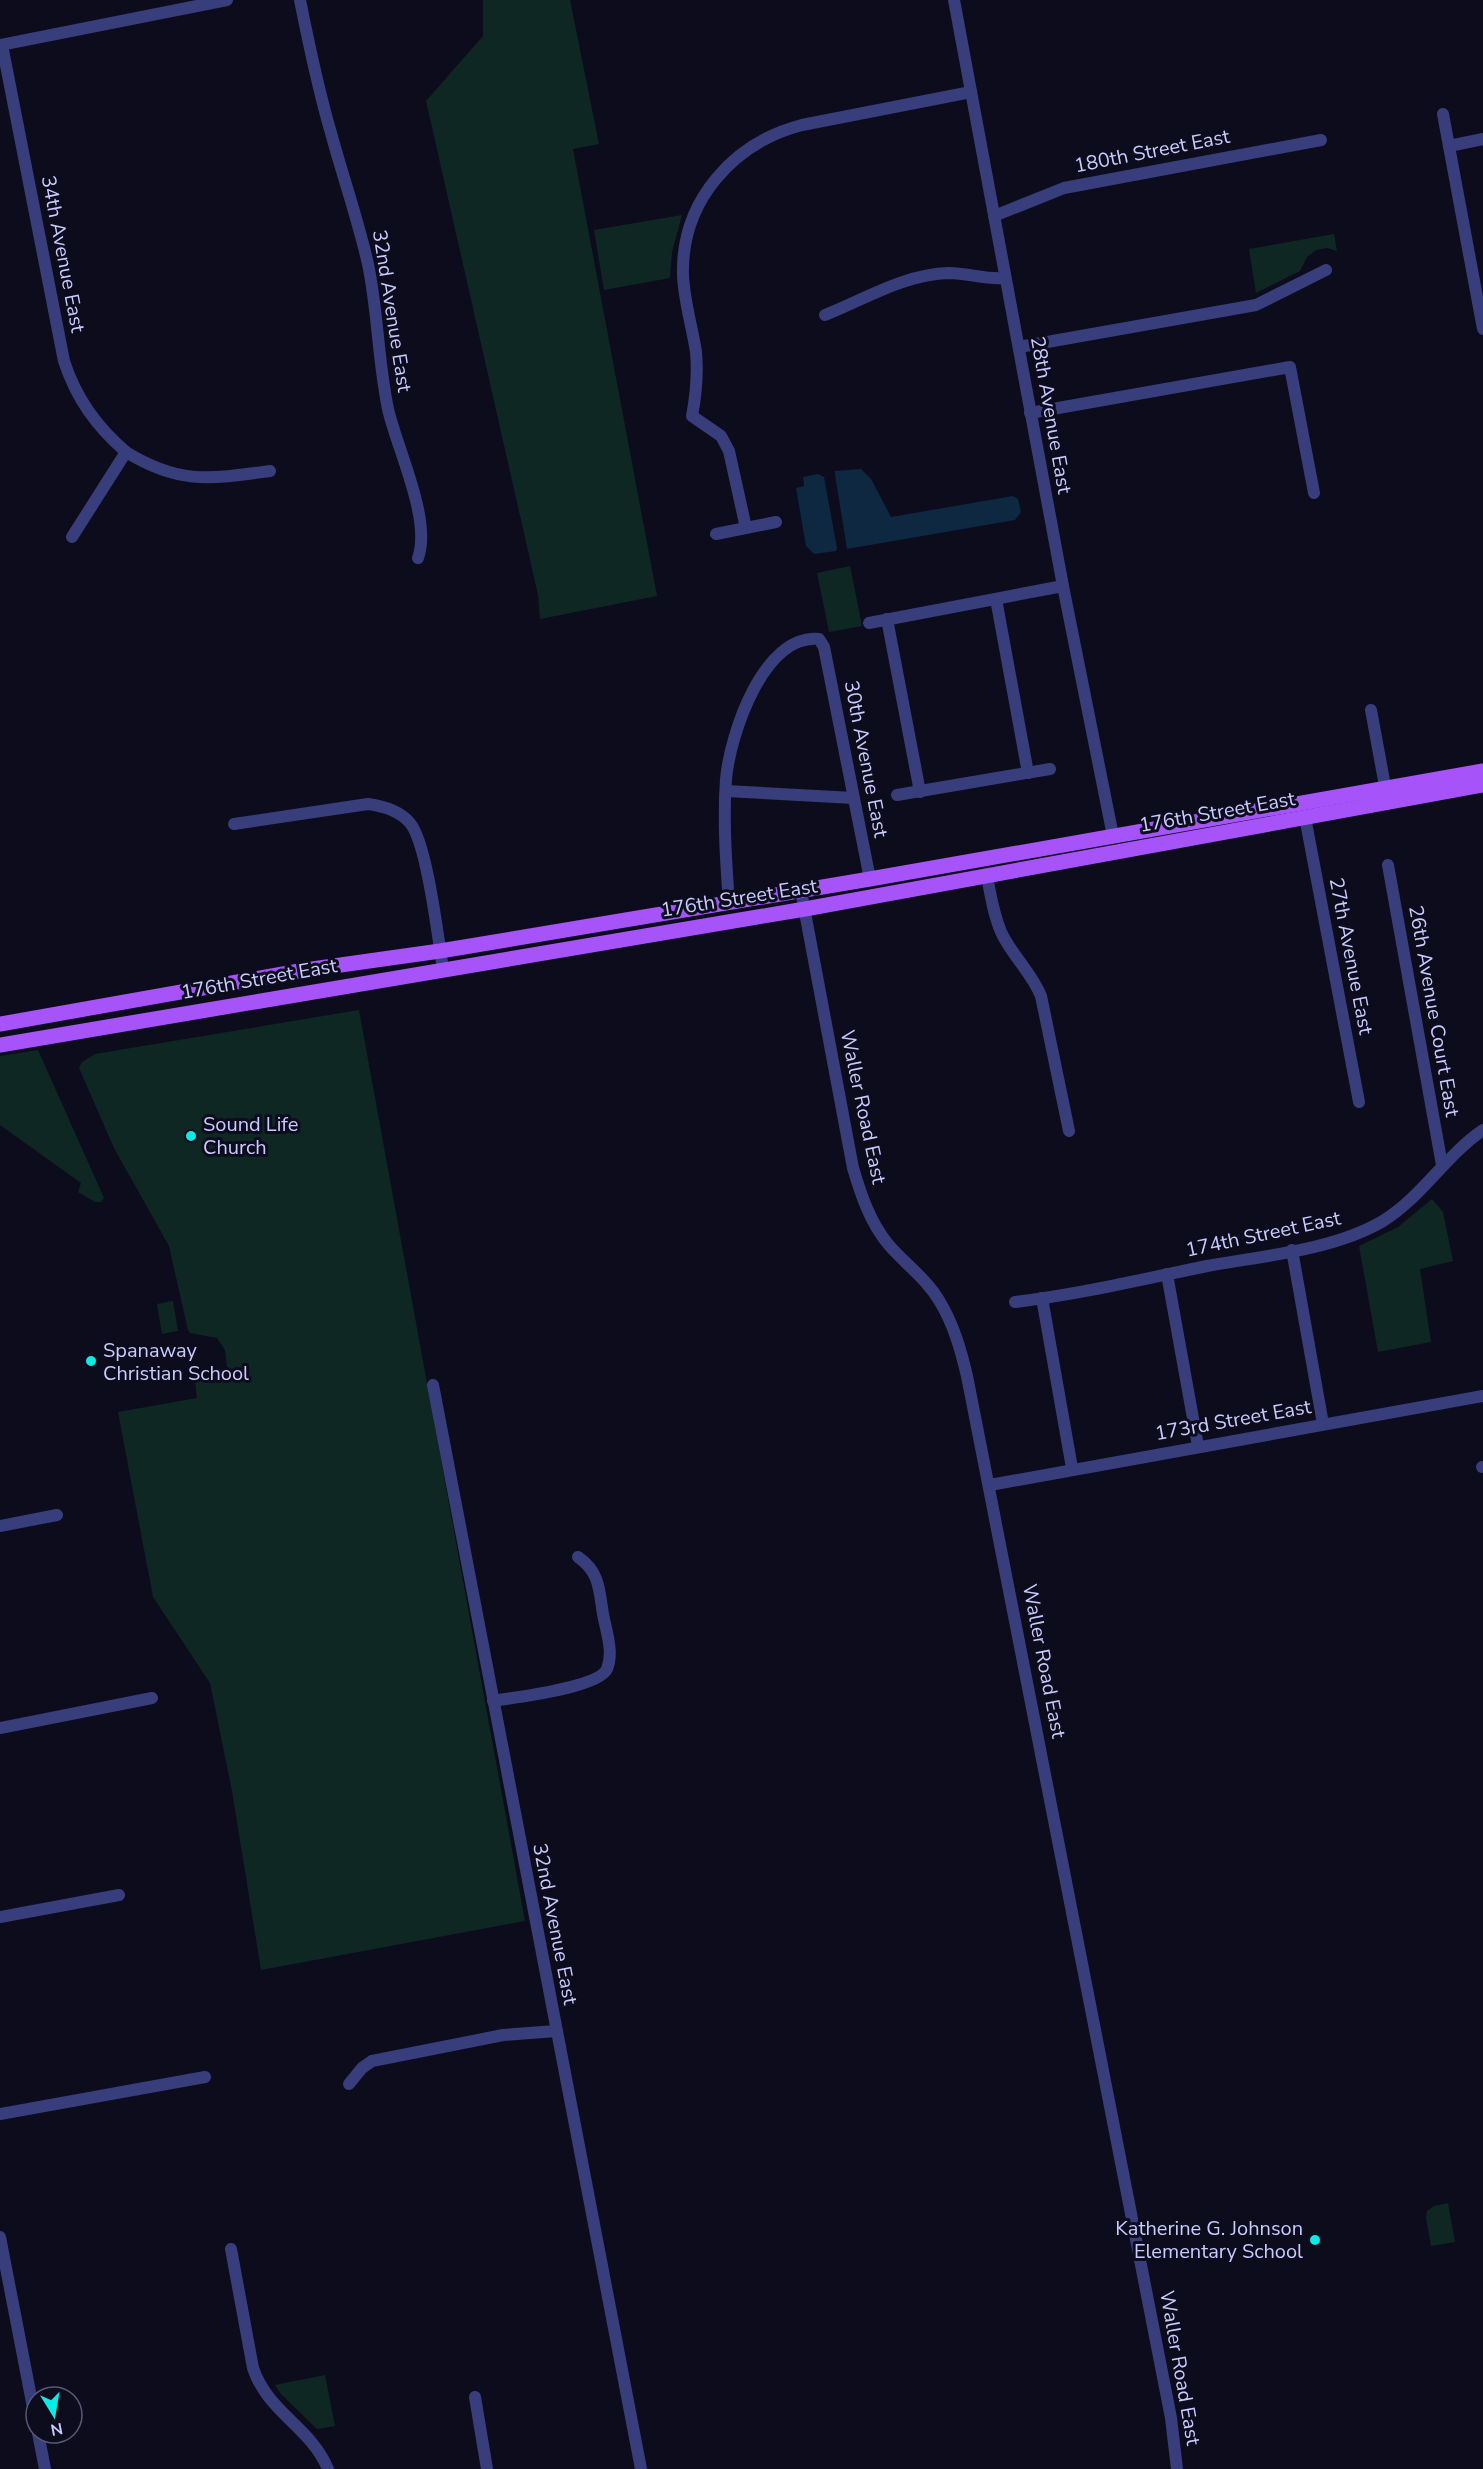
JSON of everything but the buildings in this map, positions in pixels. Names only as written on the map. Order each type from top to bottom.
[{"type":"main road","name":"176th Street East","points":[[0,1024],[305,970],[440,951],[801,891],[1385,786],[1483,771]]},
{"type":"main road","points":[[1453,791],[1459,781],[1483,777]]},
{"type":"main road","name":"176th Street East","points":[[0,1045],[805,909],[1483,785]]},
{"type":"main road","points":[[1041,866],[1051,856],[1108,845],[1113,836]]},
{"type":"street","points":[[1,45],[225,0]]},
{"type":"street","name":"32nd Avenue East","points":[[300,0],[320,94],[369,267],[391,422],[406,464],[423,537],[418,558]]},
{"type":"street","name":"28th Avenue East","points":[[954,0],[1030,413],[1113,836]]},
{"type":"street","name":"34th Avenue East","points":[[1,45],[64,361],[78,399],[101,430],[126,452],[152,467],[177,474],[223,478],[270,471]]},
{"type":"street","points":[[746,528],[729,451],[721,436],[692,416],[697,379],[696,353],[683,276],[684,255],[695,211],[707,189],[721,171],[752,145],[780,131],[971,92]]},
{"type":"street","points":[[1443,114],[1483,329]]},
{"type":"street","name":"180th Street East","points":[[994,216],[1064,188],[1321,140]]},
{"type":"street","points":[[1449,146],[1483,140]]},
{"type":"street","points":[[1019,347],[1256,305],[1326,270]]},
{"type":"street","points":[[825,315],[903,282],[948,273],[989,279],[1005,278]]},
{"type":"street","points":[[1030,413],[1290,367],[1314,493]]},
{"type":"street","points":[[72,537],[126,452]]},
{"type":"street","points":[[716,534],[776,522]]},
{"type":"street","points":[[870,623],[1063,586]]},
{"type":"street","points":[[996,599],[1028,773]]},
{"type":"street","points":[[887,619],[920,792]]},
{"type":"street","name":"30th Avenue East","points":[[726,791],[726,778],[734,743],[747,702],[760,676],[781,651],[794,643],[819,639],[824,647],[870,879]]},
{"type":"street","points":[[1371,710],[1385,786]]},
{"type":"street","points":[[897,795],[1050,768]]},
{"type":"street","points":[[729,903],[726,866],[726,791],[853,798]]},
{"type":"street","points":[[234,824],[368,804],[394,811],[410,823],[420,840],[443,969]]},
{"type":"street","name":"27th Avenue East","points":[[1305,818],[1359,1102]]},
{"type":"street","name":"26th Avenue Court East","points":[[1388,865],[1442,1165]]},
{"type":"street","points":[[987,877],[1004,938],[1035,982],[1041,996],[1069,1131]]},
{"type":"street","name":"Waller Road East","points":[[801,891],[853,1168],[862,1198],[868,1213],[887,1243],[923,1279],[939,1300],[950,1321],[967,1376],[1171,2418],[1177,2469]]},
{"type":"street","name":"174th Street East","points":[[1015,1302],[1292,1250],[1344,1238],[1380,1223],[1409,1202],[1442,1165],[1483,1130]]},
{"type":"street","points":[[1292,1250],[1323,1424]]},
{"type":"street","points":[[1167,1274],[1198,1446]]},
{"type":"street","points":[[1042,1298],[1072,1468]]},
{"type":"street","name":"32nd Avenue East","points":[[433,1385],[641,2469]]},
{"type":"street","name":"173rd Street East","points":[[990,1485],[1072,1468],[1483,1396]]},
{"type":"street","points":[[0,1526],[57,1515]]},
{"type":"street","points":[[493,1701],[585,1684],[603,1674],[608,1667],[609,1647],[597,1581],[589,1565],[578,1557]]},
{"type":"street","points":[[0,1728],[152,1698]]},
{"type":"street","points":[[0,1917],[119,1895]]},
{"type":"street","points":[[349,2084],[362,2068],[372,2061],[503,2035],[556,2031]]},
{"type":"street","points":[[0,2114],[205,2077]]},
{"type":"street","points":[[0,2237],[29,2385]]},
{"type":"street","points":[[231,2249],[253,2368],[258,2383],[273,2404],[309,2438],[328,2469]]},
{"type":"street","points":[[475,2397],[487,2469]]},
{"type":"street","points":[[40,2445],[45,2469]]},
{"type":"green space","points":[[483,0],[570,0],[599,144],[573,149],[657,596],[540,619],[538,595],[426,101],[483,36]]},
{"type":"green space","points":[[682,215],[672,252],[670,278],[604,290],[594,230]]},
{"type":"green space","points":[[1334,234],[1337,251],[1327,248],[1316,250],[1307,257],[1300,271],[1256,293],[1249,249]]},
{"type":"green space","points":[[850,566],[862,626],[829,632],[817,573]]},
{"type":"green space","points":[[359,1010],[525,1921],[261,1970],[232,1791],[210,1683],[153,1597],[118,1412],[197,1398],[195,1382],[220,1376],[227,1367],[225,1350],[217,1338],[190,1333],[188,1330],[169,1246],[114,1148],[79,1068],[82,1062],[95,1054]]},
{"type":"green space","points":[[38,1050],[104,1198],[101,1202],[95,1202],[78,1192],[81,1183],[0,1125],[0,1056]]},
{"type":"green space","points":[[1432,1199],[1443,1212],[1453,1261],[1420,1269],[1431,1342],[1378,1352],[1359,1246],[1398,1227]]},
{"type":"green space","points":[[173,1301],[178,1331],[162,1334],[157,1304]]},
{"type":"green space","points":[[1448,2203],[1455,2242],[1431,2246],[1427,2211],[1434,2206]]},
{"type":"green space","points":[[325,2375],[335,2426],[317,2429],[281,2394],[275,2385]]},
{"type":"water","points":[[861,469],[871,479],[891,517],[1013,496],[1018,499],[1021,512],[1015,520],[847,549],[835,471]]},
{"type":"water","points":[[818,474],[824,477],[837,548],[836,551],[814,554],[806,546],[796,488],[804,486],[803,477]]},
{"type":"place","name":"Sound Life Church","points":[[191,1136]]},
{"type":"place","name":"Spanaway Christian School","points":[[91,1361]]},
{"type":"place","name":"Katherine G. Johnson Elementary School","points":[[1315,2240]]}]
